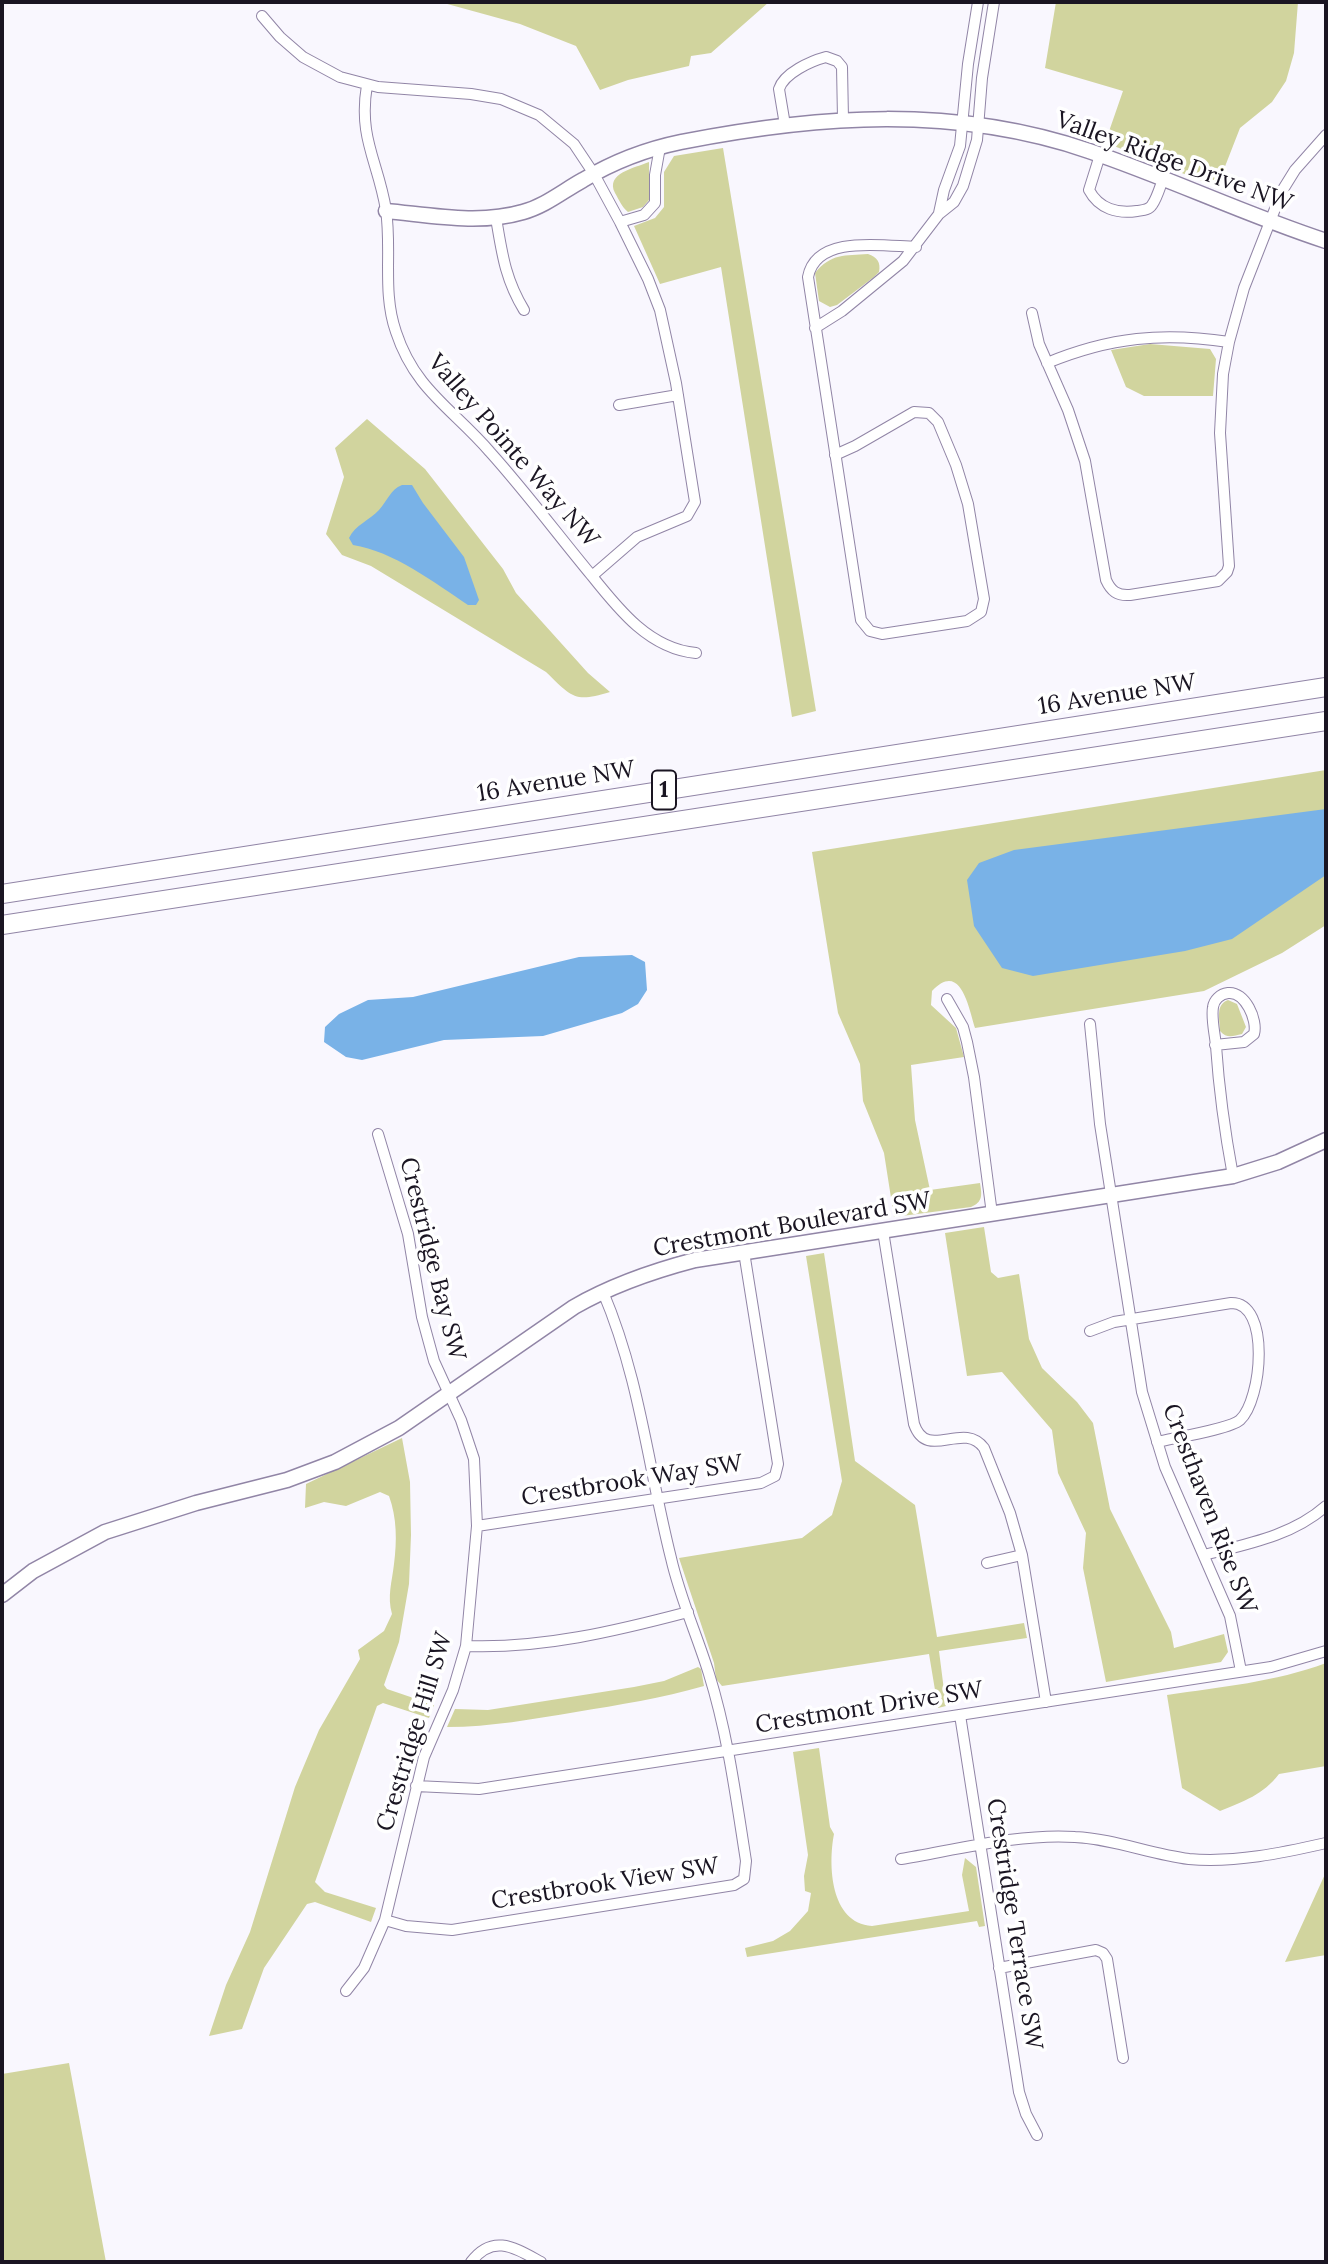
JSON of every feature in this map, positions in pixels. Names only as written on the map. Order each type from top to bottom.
[{"type":"highway","name":"16 Avenue NW","points":[[2,894],[1326,687]]},
{"type":"highway","name":"1","points":[[2,925],[1326,721]]},
{"type":"street","points":[[939,214],[944,190],[957,160],[978,2]]},
{"type":"street","points":[[815,328],[842,312],[873,288],[916,247],[939,214],[954,202],[975,152],[985,56],[994,2]]},
{"type":"street","points":[[262,16],[280,37],[312,62],[340,76],[367,85]]},
{"type":"street","points":[[785,125],[780,84],[788,76],[826,57],[837,61],[842,67],[843,118]]},
{"type":"street","name":"Valley Pointe Way NW","points":[[367,85],[471,94],[513,103],[551,123],[574,144],[594,174],[648,279],[660,310],[695,497],[694,507],[684,519],[654,528],[627,544],[592,576],[490,451],[439,402],[409,363],[395,331],[388,301],[386,211],[365,133],[364,103],[367,85]]},
{"type":"street","name":"Valley Ridge Drive NW","points":[[386,211],[496,218],[534,208],[594,174],[660,147],[785,125],[843,118],[906,118],[978,125],[1038,136],[1100,155],[1326,241]]},
{"type":"street","points":[[1032,313],[1039,344],[1068,410],[1085,461],[1106,580],[1114,592],[1130,595],[1218,581],[1227,572],[1229,559],[1220,432],[1223,374],[1229,342],[1239,303],[1282,191],[1295,170],[1326,135]]},
{"type":"street","points":[[620,222],[644,215],[655,203],[655,175],[660,147]]},
{"type":"street","points":[[1100,155],[1089,190],[1094,198],[1115,211],[1129,212],[1149,208],[1163,179]]},
{"type":"street","points":[[496,218],[506,273],[524,310]]},
{"type":"street","points":[[835,456],[914,412],[925,412],[935,418],[956,465],[968,504],[984,599],[978,615],[967,621],[882,634],[865,628],[861,620],[835,456],[815,328],[808,277],[818,256],[834,248],[916,247]]},
{"type":"street","points":[[1047,363],[1088,348],[1139,338],[1193,337],[1229,342]]},
{"type":"street","points":[[619,405],[678,395]]},
{"type":"street","points":[[592,576],[631,621],[662,645],[673,650],[696,653]]},
{"type":"street","points":[[1216,1045],[1244,1042],[1254,1034],[1255,1025],[1249,1010],[1243,1000],[1234,994],[1219,997],[1213,1007],[1216,1045],[1222,1109],[1233,1176]]},
{"type":"street","points":[[947,999],[963,1027],[967,1042],[992,1214]]},
{"type":"street","name":"Cresthaven Rise SW","points":[[1090,1024],[1100,1124],[1142,1392],[1157,1442],[1230,1616],[1241,1671]]},
{"type":"street","name":"Crestridge Bay SW","points":[[378,1134],[408,1234],[428,1340],[448,1394]]},
{"type":"street","name":"Crestmont Boulevard SW","points":[[2,1595],[33,1571],[105,1532],[150,1516],[287,1480],[335,1462],[388,1435],[574,1307],[603,1292],[666,1268],[744,1252],[1233,1176],[1278,1162],[1326,1140]]},
{"type":"street","points":[[883,1231],[916,1430],[930,1441],[969,1437],[980,1443],[1005,1499],[1022,1555],[1046,1702]]},
{"type":"street","name":"Crestbrook Way SW","points":[[477,1526],[761,1483],[775,1476],[778,1464],[744,1252]]},
{"type":"street","points":[[603,1292],[620,1332],[637,1392],[656,1500],[672,1564],[709,1675],[729,1751]]},
{"type":"street","points":[[1090,1331],[1114,1322],[1231,1303],[1245,1306],[1254,1319],[1258,1369],[1245,1415],[1232,1424],[1157,1442]]},
{"type":"street","name":"Crestridge Hill SW","points":[[346,1991],[364,1968],[385,1920],[424,1757],[453,1690],[466,1646],[477,1526],[474,1459],[461,1420],[448,1394]]},
{"type":"street","points":[[1204,1555],[1272,1538],[1302,1524],[1326,1506]]},
{"type":"street","points":[[987,1563],[1022,1555]]},
{"type":"street","points":[[466,1646],[514,1646],[566,1639],[688,1612]]},
{"type":"street","name":"Crestmont Drive SW","points":[[416,1786],[478,1788],[729,1751],[1241,1671],[1295,1661],[1326,1651]]},
{"type":"street","name":"Crestridge Terrace SW","points":[[960,1715],[1019,2092],[1037,2136]]},
{"type":"street","name":"Crestbrook View SW","points":[[385,1920],[406,1926],[452,1930],[740,1883],[744,1879],[746,1861],[729,1751]]},
{"type":"street","points":[[901,1859],[1027,1839],[1073,1836],[1211,1860],[1250,1857],[1326,1843]]},
{"type":"street","points":[[999,1968],[1091,1951],[1103,1953],[1107,1959],[1123,2058]]},
{"type":"street","points":[[471,2262],[492,2245],[502,2245],[541,2262]]},
{"type":"green space","points":[[440,2],[769,2],[711,53],[691,56],[689,66],[628,80],[600,90],[576,46],[520,24]]},
{"type":"green space","points":[[1056,2],[1298,2],[1294,53],[1286,81],[1272,102],[1240,128],[1217,187],[1109,144],[1106,140],[1123,91],[1045,68]]},
{"type":"green space","points":[[723,148],[816,711],[792,717],[721,267],[660,284],[634,226],[655,218],[664,207],[664,172],[674,156]]},
{"type":"green space","points":[[649,162],[649,200],[643,207],[628,212],[615,193],[614,181],[623,172]]},
{"type":"green space","points":[[868,254],[879,263],[879,272],[874,277],[837,305],[830,307],[819,301],[815,273],[821,267],[839,257]]},
{"type":"green space","points":[[1150,344],[1210,349],[1216,359],[1213,396],[1144,396],[1126,387],[1111,350]]},
{"type":"green space","points":[[367,419],[425,469],[503,569],[516,593],[588,673],[610,692],[588,697],[574,696],[546,672],[371,566],[342,555],[326,534],[344,477],[335,448]]},
{"type":"green space","points":[[1326,770],[1326,925],[1282,953],[1204,991],[975,1028],[966,1000],[957,984],[950,981],[942,983],[932,991],[931,1005],[956,1028],[964,1057],[911,1065],[915,1120],[930,1190],[980,1183],[981,1198],[971,1207],[894,1217],[884,1153],[863,1101],[860,1064],[838,1013],[812,852]]},
{"type":"green space","points":[[1228,1000],[1237,1004],[1246,1027],[1242,1034],[1228,1036],[1220,1031],[1221,1005]]},
{"type":"green space","points":[[984,1227],[991,1272],[998,1278],[1019,1274],[1029,1339],[1042,1368],[1077,1402],[1093,1423],[1110,1509],[1171,1632],[1174,1648],[1224,1634],[1228,1652],[1221,1662],[1106,1682],[1083,1568],[1086,1533],[1058,1473],[1052,1430],[1002,1372],[967,1376],[945,1233]]},
{"type":"green space","points":[[824,1253],[855,1461],[915,1505],[937,1637],[1024,1623],[1027,1638],[939,1651],[946,1706],[938,1708],[929,1654],[722,1686],[716,1679],[714,1663],[679,1558],[802,1538],[832,1515],[842,1481],[806,1256]]},
{"type":"green space","points":[[402,1438],[410,1482],[409,1584],[399,1642],[384,1685],[387,1689],[434,1705],[429,1718],[383,1703],[377,1706],[315,1882],[325,1892],[376,1908],[371,1922],[315,1902],[307,1904],[264,1968],[242,2029],[209,2036],[226,1985],[250,1932],[295,1787],[319,1730],[360,1659],[358,1650],[384,1631],[392,1614],[390,1595],[396,1538],[394,1513],[389,1496],[380,1492],[346,1506],[324,1502],[305,1508],[306,1484]]},
{"type":"green space","points":[[1326,1663],[1326,1766],[1279,1774],[1260,1792],[1220,1811],[1182,1788],[1167,1695],[1268,1679]]},
{"type":"green space","points":[[698,1667],[701,1669],[704,1686],[672,1694],[528,1720],[447,1727],[455,1709],[488,1710],[634,1687],[664,1681]]},
{"type":"green space","points":[[819,1748],[830,1827],[834,1834],[832,1876],[840,1904],[848,1915],[858,1922],[872,1926],[969,1911],[962,1875],[965,1858],[976,1867],[985,1926],[979,1927],[977,1921],[747,1957],[745,1948],[773,1941],[790,1931],[808,1911],[811,1893],[805,1891],[804,1876],[808,1855],[793,1752]]},
{"type":"green space","points":[[1326,1872],[1326,1955],[1285,1962]]},
{"type":"green space","points":[[69,2063],[106,2262],[2,2262],[2,2074]]},
{"type":"water","points":[[402,485],[412,485],[464,557],[479,600],[476,605],[468,605],[398,561],[368,548],[353,545],[349,538],[352,533],[375,514],[392,492]]},
{"type":"water","points":[[1326,809],[1326,875],[1232,939],[1185,951],[1033,976],[1002,968],[974,926],[967,880],[979,863],[1014,850]]},
{"type":"water","points":[[632,955],[645,962],[647,990],[638,1004],[622,1013],[543,1036],[444,1040],[362,1060],[346,1057],[324,1042],[325,1027],[339,1014],[368,1000],[413,997],[579,957]]}]
